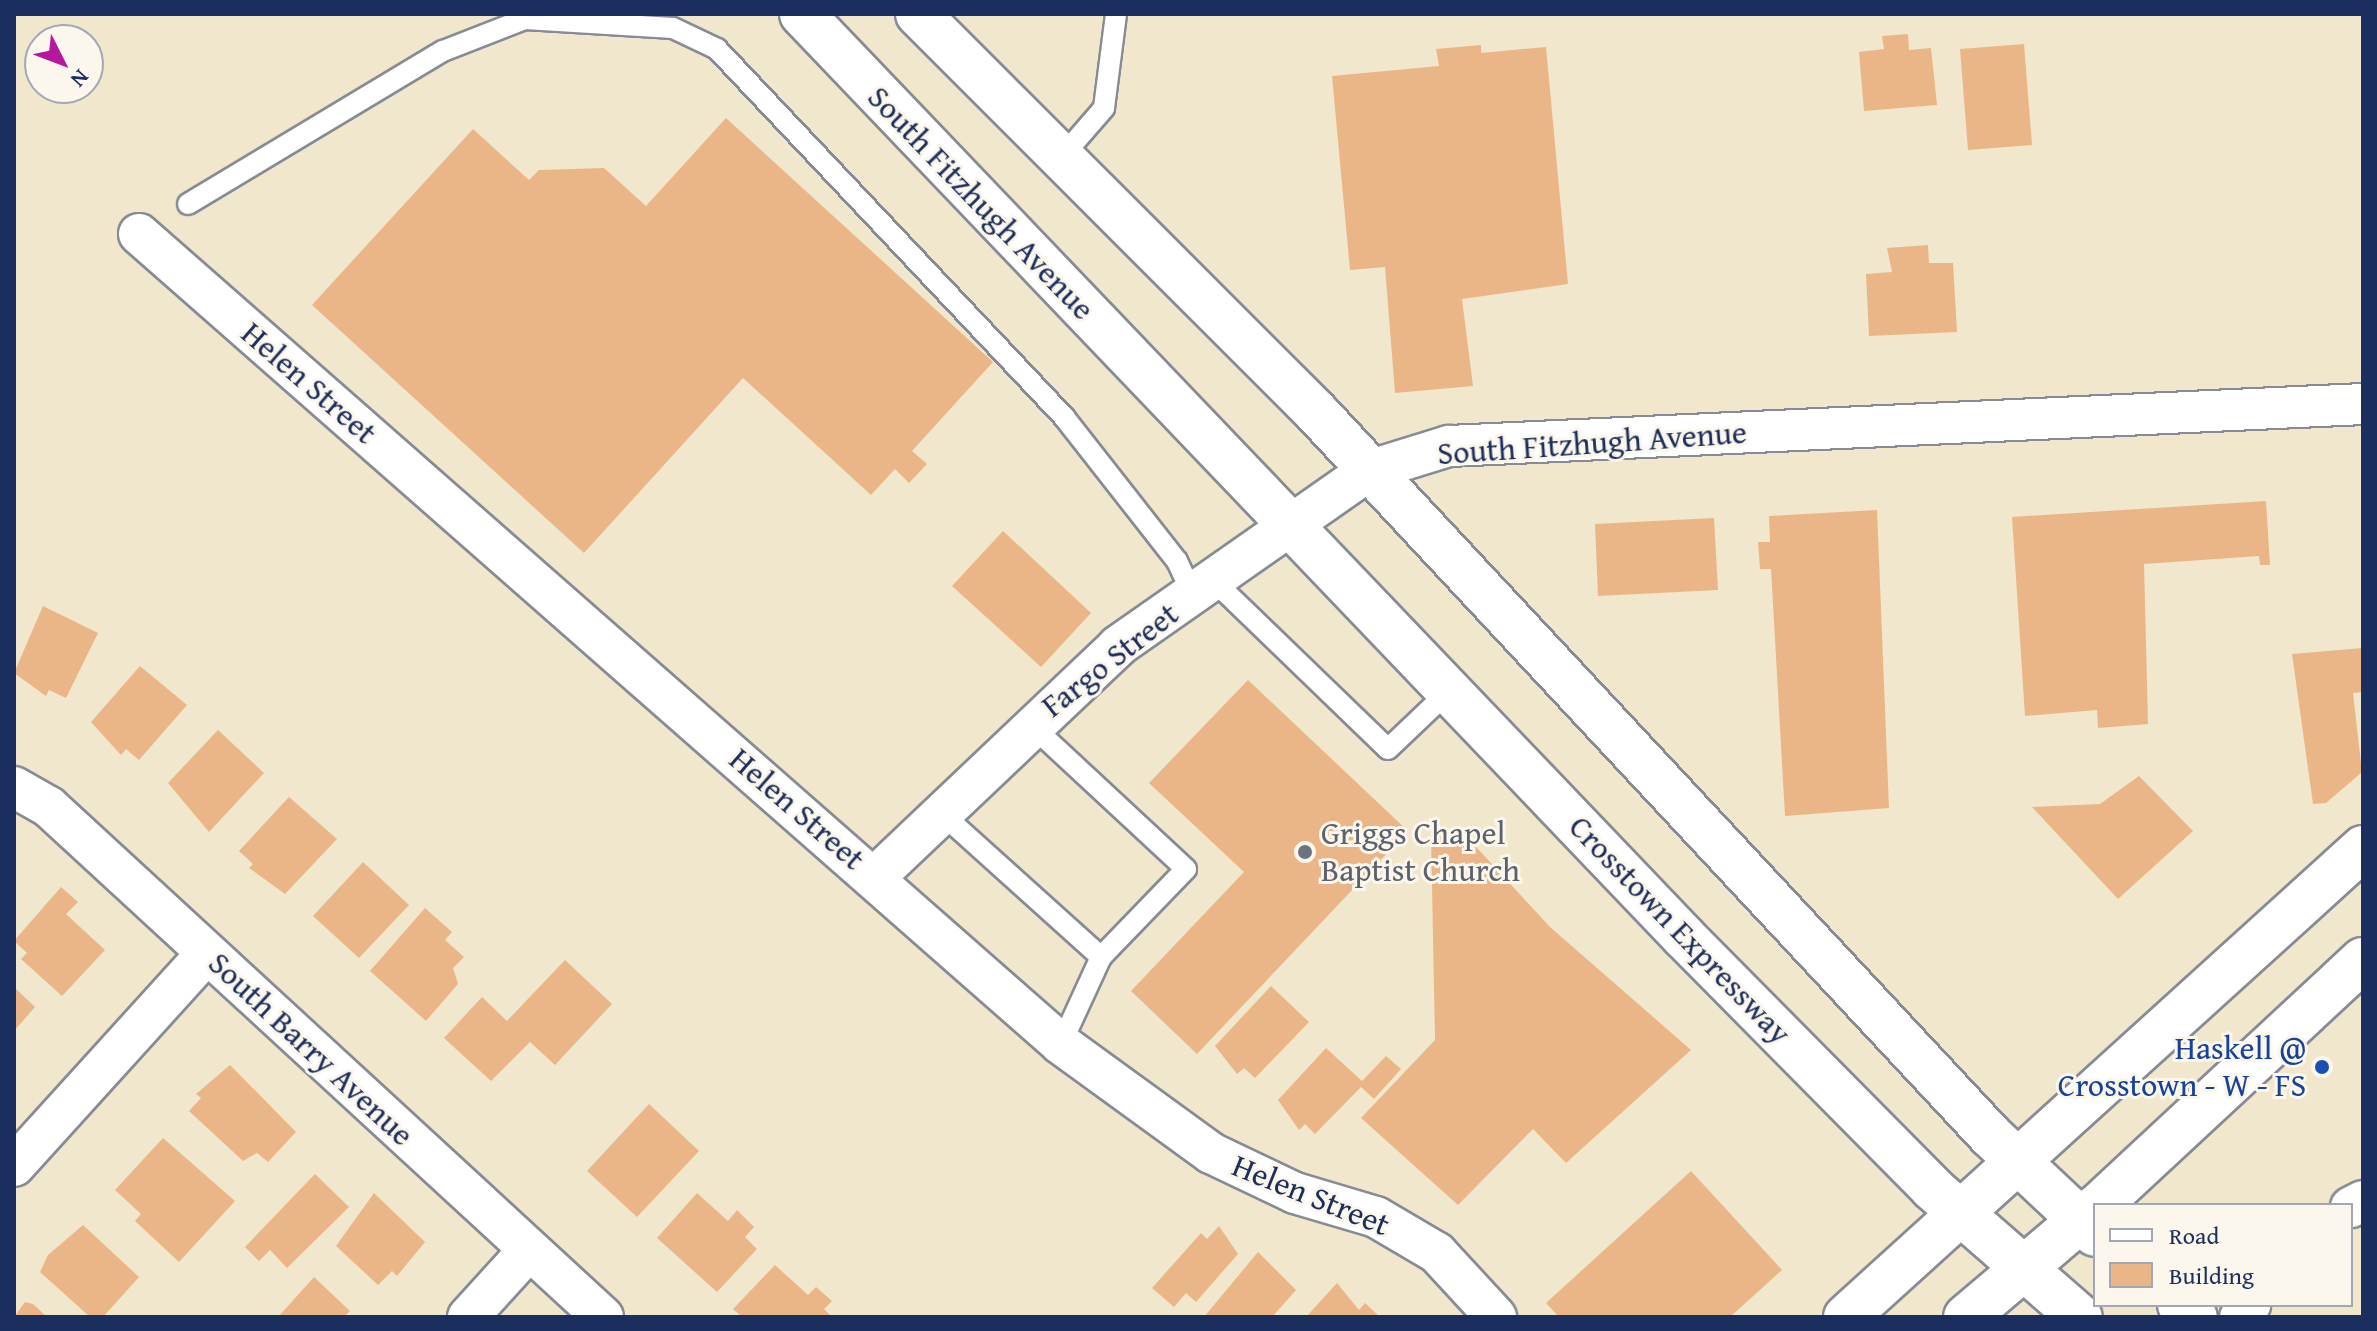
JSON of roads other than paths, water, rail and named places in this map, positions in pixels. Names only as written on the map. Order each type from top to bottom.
[{"type":"main road","name":"South Fitzhugh Avenue","points":[[802,14],[1296,528]]},
{"type":"main road","points":[[918,14],[1058,161],[1160,252],[2019,1165],[2092,1217],[1966,1317]]},
{"type":"main road","name":"Crosstown Expressway","points":[[1296,528],[1961,1214],[2080,1317]]},
{"type":"main road","points":[[1846,1317],[2019,1165],[2363,848]]},
{"type":"main road","points":[[2107,1203],[2363,960]]},
{"type":"street","name":"Helen Street","points":[[139,234],[875,877],[1061,1044],[1211,1153],[1295,1193],[1376,1217],[1437,1253],[1496,1317]]},
{"type":"street","name":"South Fitzhugh Avenue","points":[[1368,471],[1449,446],[2363,404]]},
{"type":"street","name":"Fargo Street","points":[[875,877],[1029,723],[1118,646],[1296,528],[1368,471]]},
{"type":"street","name":"South Barry Avenue","points":[[14,787],[49,807],[603,1317]]},
{"type":"street","points":[[14,1166],[207,953]]},
{"type":"street","points":[[468,1317],[529,1250]]},
{"type":"lane","points":[[1058,161],[1104,108],[1116,14]]},
{"type":"lane","points":[[188,204],[443,51],[525,19],[673,28],[717,49],[1064,417],[1177,561],[1204,589],[1388,749],[1450,690]]},
{"type":"lane","points":[[1029,723],[1186,869],[1101,957],[1061,1044]]},
{"type":"lane","points":[[940,812],[1101,957]]},
{"type":"place","name":"Griggs Chapel Baptist Church","points":[[1305,852]]},
{"type":"place","name":"Haskell @ Crosstown - W - FS","points":[[2322,1067]]}]
